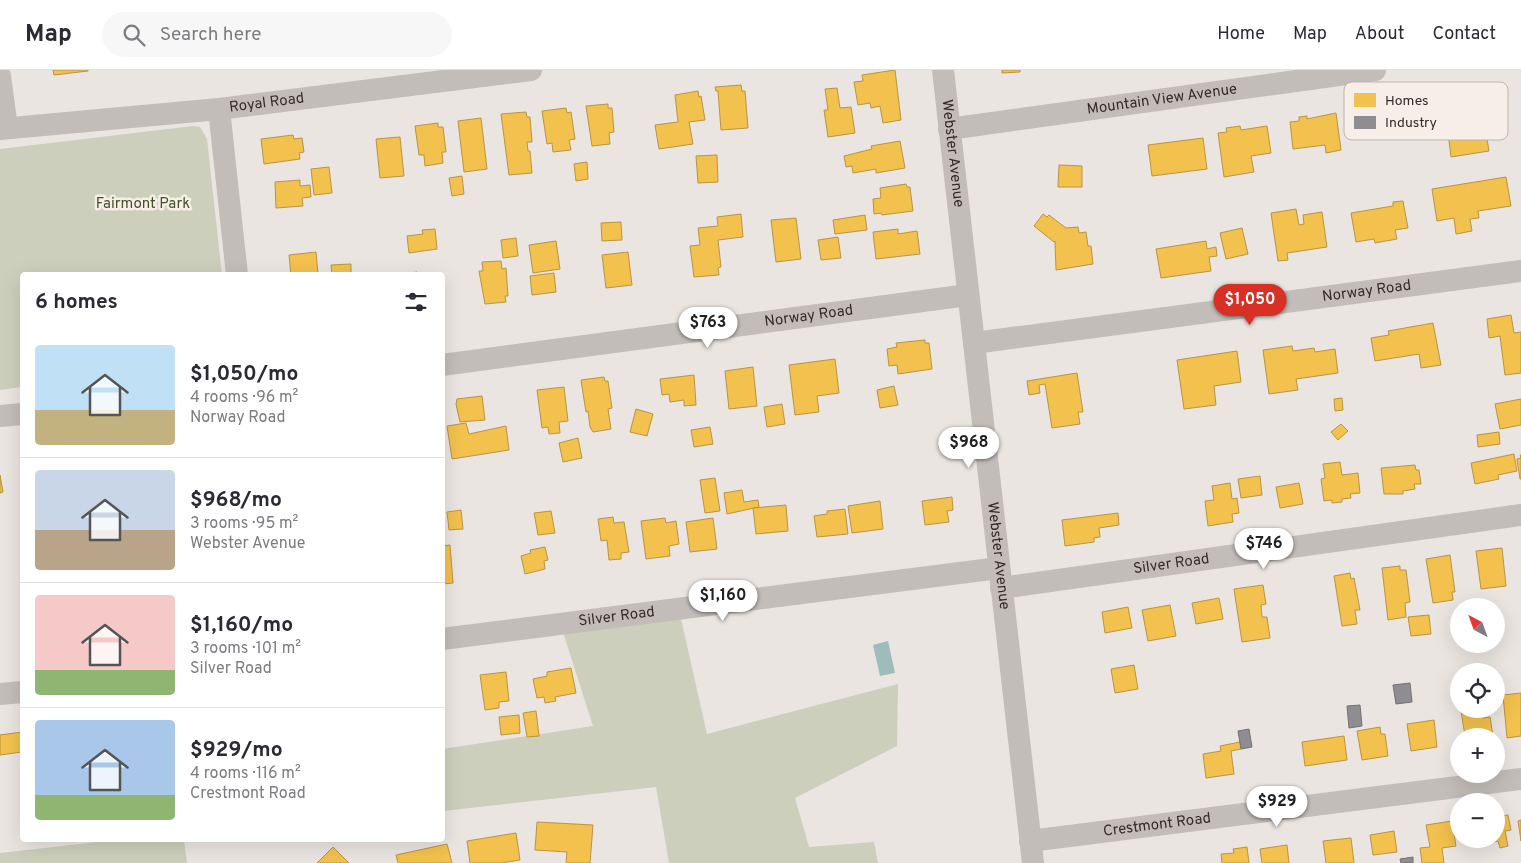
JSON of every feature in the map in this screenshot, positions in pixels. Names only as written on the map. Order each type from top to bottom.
[{"type":"street","name":"Royal Road","points":[[3,128],[220,109],[531,70]]},
{"type":"street","name":"Webster Avenue","points":[[942,70],[1031,852]]},
{"type":"street","name":"Mountain View Avenue","points":[[949,129],[1375,70]]},
{"type":"street","points":[[0,76],[3,128]]},
{"type":"street","points":[[220,109],[237,272]]},
{"type":"street","name":"Norway Road","points":[[974,343],[1521,270]]},
{"type":"street","name":"Norway Road","points":[[445,365],[968,295]]},
{"type":"street","points":[[0,416],[20,414]]},
{"type":"street","name":"Silver Road","points":[[445,639],[1000,578],[1521,515]]},
{"type":"street","points":[[0,694],[20,692]]},
{"type":"street","name":"Crestmont Road","points":[[1031,852],[1521,779]]},
{"type":"green space","name":"Fairmont Park","points":[[193,126],[200,127],[207,139],[222,272],[20,272],[20,387],[0,390],[0,149]]},
{"type":"green space","points":[[681,619],[707,734],[898,684],[897,746],[795,798],[809,847],[874,842],[878,863],[669,863],[656,787],[445,811],[445,749],[593,726],[562,629]]},
{"type":"green space","points":[[97,842],[184,842],[187,863],[0,863],[0,853]]},
{"type":"water","points":[[888,641],[895,673],[880,676],[873,645]]},
{"type":"building: Homes","points":[[53,70],[88,70],[88,71],[54,75]]},
{"type":"building: Homes","points":[[895,70],[901,120],[883,123],[880,106],[871,108],[870,103],[858,105],[854,82],[863,81],[862,75]]},
{"type":"building: Homes","points":[[1002,70],[1020,70],[1020,72],[1002,73]]},
{"type":"building: Homes","points":[[741,85],[742,91],[745,91],[748,128],[721,130],[718,91],[716,91],[715,87]]},
{"type":"building: Homes","points":[[837,88],[840,108],[851,107],[855,133],[828,137],[824,110],[828,110],[825,89]]},
{"type":"building: Homes","points":[[698,91],[699,97],[701,96],[705,120],[689,122],[693,144],[659,149],[655,125],[678,122],[675,95]]},
{"type":"building: Homes","points":[[608,104],[608,108],[612,108],[614,132],[609,133],[610,144],[592,146],[586,106]]},
{"type":"building: Homes","points":[[566,108],[567,113],[571,112],[575,139],[569,140],[571,150],[553,152],[552,143],[547,144],[542,111]]},
{"type":"building: Homes","points":[[526,112],[527,117],[530,117],[532,142],[527,142],[528,151],[530,151],[532,173],[509,175],[501,114]]},
{"type":"building: Homes","points":[[1336,113],[1341,150],[1326,153],[1325,145],[1293,149],[1290,122],[1299,121],[1299,117],[1307,116],[1307,119]]},
{"type":"building: Homes","points":[[481,118],[487,169],[464,172],[458,121]]},
{"type":"building: Homes","points":[[438,123],[438,127],[443,127],[446,152],[442,152],[443,163],[425,166],[424,155],[419,155],[415,126]]},
{"type":"building: Homes","points":[[1240,126],[1241,130],[1267,126],[1271,153],[1251,156],[1254,172],[1224,177],[1218,133],[1227,132],[1226,128]]},
{"type":"building: Homes","points":[[293,135],[294,139],[302,138],[304,152],[299,153],[300,159],[264,164],[261,139]]},
{"type":"building: Homes","points":[[400,137],[404,176],[380,178],[376,139]]},
{"type":"building: Homes","points":[[1203,138],[1207,169],[1152,176],[1148,145]]},
{"type":"building: Homes","points":[[1449,140],[1487,140],[1489,151],[1451,157]]},
{"type":"building: Homes","points":[[900,141],[905,168],[876,173],[876,169],[853,173],[852,166],[846,167],[844,156],[872,149],[871,146]]},
{"type":"building: Homes","points":[[717,155],[718,182],[698,183],[696,156]]},
{"type":"building: Homes","points":[[587,162],[588,179],[576,181],[574,164]]},
{"type":"building: Homes","points":[[1059,165],[1082,166],[1082,187],[1058,187]]},
{"type":"building: Homes","points":[[329,167],[332,193],[314,195],[311,169]]},
{"type":"building: Homes","points":[[462,176],[464,194],[452,196],[449,178]]},
{"type":"building: Homes","points":[[1506,177],[1511,206],[1478,211],[1479,218],[1470,219],[1472,231],[1456,234],[1454,218],[1437,221],[1432,189]]},
{"type":"building: Homes","points":[[300,180],[300,186],[310,185],[311,197],[302,198],[303,206],[276,208],[275,182]]},
{"type":"building: Homes","points":[[906,184],[907,187],[910,187],[913,211],[882,215],[881,213],[874,214],[873,199],[881,198],[880,188]]},
{"type":"building: Homes","points":[[1403,201],[1408,228],[1395,230],[1397,239],[1375,243],[1374,239],[1356,242],[1351,213],[1393,206],[1393,202]]},
{"type":"building: Homes","points":[[1296,209],[1299,225],[1304,224],[1303,215],[1322,212],[1327,247],[1287,253],[1288,260],[1278,261],[1271,213]]},
{"type":"building: Homes","points":[[741,214],[743,237],[718,240],[721,267],[718,268],[719,275],[694,277],[690,246],[700,245],[698,228],[718,226],[717,217]]},
{"type":"building: Homes","points":[[1043,214],[1047,217],[1049,215],[1066,228],[1078,227],[1079,233],[1086,232],[1088,246],[1091,246],[1093,264],[1056,270],[1055,241],[1034,226]]},
{"type":"building: Homes","points":[[865,215],[867,230],[835,234],[833,220]]},
{"type":"building: Homes","points":[[796,218],[801,259],[776,262],[771,220]]},
{"type":"building: Homes","points":[[621,222],[622,240],[602,241],[601,223]]},
{"type":"building: Homes","points":[[1242,228],[1248,254],[1226,259],[1220,233]]},
{"type":"building: Homes","points":[[435,229],[437,249],[409,253],[407,236],[423,234],[422,230]]},
{"type":"building: Homes","points":[[898,229],[898,234],[917,231],[920,254],[876,259],[873,232]]},
{"type":"building: Homes","points":[[838,237],[841,258],[821,260],[818,240]]},
{"type":"building: Homes","points":[[516,238],[518,256],[503,258],[501,240]]},
{"type":"building: Homes","points":[[556,241],[560,269],[533,273],[529,245]]},
{"type":"building: Homes","points":[[1206,241],[1207,249],[1216,247],[1217,256],[1209,257],[1211,271],[1161,278],[1156,249]]},
{"type":"building: Homes","points":[[316,252],[318,272],[291,272],[289,255]]},
{"type":"building: Homes","points":[[628,252],[632,285],[606,288],[602,255]]},
{"type":"building: Homes","points":[[501,261],[502,269],[506,268],[508,296],[505,296],[506,302],[485,304],[479,271],[483,271],[482,262]]},
{"type":"building: Homes","points":[[351,264],[351,272],[332,272],[331,265]]},
{"type":"building: Homes","points":[[554,273],[556,292],[532,295],[530,276]]},
{"type":"building: Homes","points":[[1511,315],[1514,333],[1521,332],[1521,373],[1505,375],[1500,336],[1489,338],[1487,319]]},
{"type":"building: Homes","points":[[1433,323],[1441,365],[1421,368],[1419,354],[1375,361],[1371,338],[1389,335],[1388,331]]},
{"type":"building: Homes","points":[[925,340],[925,343],[929,343],[932,369],[898,374],[897,365],[889,366],[887,349],[897,347],[896,343]]},
{"type":"building: Homes","points":[[1292,346],[1293,351],[1314,348],[1315,352],[1335,349],[1338,373],[1296,379],[1298,390],[1269,394],[1263,350]]},
{"type":"building: Homes","points":[[1237,351],[1241,382],[1214,386],[1216,405],[1184,409],[1177,360]]},
{"type":"building: Homes","points":[[835,359],[839,393],[817,396],[819,412],[795,415],[789,365]]},
{"type":"building: Homes","points":[[753,367],[757,406],[729,409],[725,371]]},
{"type":"building: Homes","points":[[1077,373],[1083,412],[1078,412],[1080,424],[1052,428],[1045,384],[1039,385],[1040,393],[1029,395],[1027,381]]},
{"type":"building: Homes","points":[[694,375],[696,405],[684,406],[684,400],[670,402],[669,394],[662,395],[660,379]]},
{"type":"building: Homes","points":[[604,377],[605,381],[608,381],[612,408],[608,409],[611,429],[593,432],[590,427],[588,411],[586,412],[581,380]]},
{"type":"building: Homes","points":[[894,386],[898,405],[880,408],[877,390]]},
{"type":"building: Homes","points":[[564,387],[568,421],[559,422],[560,433],[549,434],[548,427],[542,428],[537,390]]},
{"type":"building: Homes","points":[[482,396],[485,420],[460,422],[456,404],[457,399]]},
{"type":"building: Homes","points":[[1342,398],[1343,410],[1335,411],[1334,399]]},
{"type":"building: Homes","points":[[1521,399],[1521,425],[1500,429],[1495,404]]},
{"type":"building: Homes","points":[[782,404],[785,424],[767,427],[764,407]]},
{"type":"building: Homes","points":[[636,409],[653,414],[647,436],[630,432]]},
{"type":"building: Homes","points":[[466,423],[469,434],[506,426],[509,450],[452,459],[447,426]]},
{"type":"building: Homes","points":[[1341,424],[1348,431],[1338,440],[1331,432]]},
{"type":"building: Homes","points":[[710,427],[713,444],[694,447],[691,430]]},
{"type":"building: Homes","points":[[1499,432],[1500,444],[1478,447],[1477,435]]},
{"type":"building: Homes","points":[[578,438],[582,458],[563,462],[559,443]]},
{"type":"building: Homes","points":[[1514,454],[1517,471],[1498,475],[1499,479],[1475,484],[1471,463]]},
{"type":"building: Homes","points":[[1521,458],[1521,479],[1520,479],[1517,459]]},
{"type":"building: Homes","points":[[1340,462],[1342,475],[1358,473],[1360,493],[1350,494],[1351,498],[1342,499],[1342,502],[1332,503],[1332,500],[1324,501],[1321,479],[1325,478],[1323,464]]},
{"type":"building: Homes","points":[[1415,465],[1416,470],[1419,470],[1421,484],[1414,484],[1415,489],[1403,491],[1403,494],[1384,494],[1381,468]]},
{"type":"building: Homes","points":[[0,475],[3,492],[0,493]]},
{"type":"building: Homes","points":[[1260,476],[1262,495],[1241,498],[1238,479]]},
{"type":"building: Homes","points":[[715,478],[720,511],[705,513],[700,480]]},
{"type":"building: Homes","points":[[1230,483],[1232,499],[1237,498],[1239,513],[1232,514],[1233,522],[1208,526],[1205,501],[1214,500],[1212,486]]},
{"type":"building: Homes","points":[[1299,483],[1303,504],[1280,508],[1276,487]]},
{"type":"building: Homes","points":[[742,490],[744,502],[758,500],[759,507],[727,514],[724,493]]},
{"type":"building: Homes","points":[[952,497],[953,510],[947,511],[949,522],[925,525],[922,501]]},
{"type":"building: Homes","points":[[880,501],[883,529],[852,533],[848,506]]},
{"type":"building: Homes","points":[[786,505],[788,531],[756,534],[753,508]]},
{"type":"building: Homes","points":[[845,509],[848,534],[817,537],[814,516],[827,514],[827,511]]},
{"type":"building: Homes","points":[[461,510],[463,529],[449,530],[447,512]]},
{"type":"building: Homes","points":[[551,511],[555,533],[538,535],[534,513]]},
{"type":"building: Homes","points":[[1118,513],[1119,525],[1099,528],[1100,537],[1094,538],[1094,542],[1065,546],[1062,520]]},
{"type":"building: Homes","points":[[613,517],[614,523],[624,522],[629,552],[621,553],[621,559],[609,560],[607,540],[601,541],[598,519]]},
{"type":"building: Homes","points":[[665,518],[666,523],[676,521],[679,544],[669,546],[670,556],[646,559],[641,521]]},
{"type":"building: Homes","points":[[713,518],[717,549],[690,552],[686,522]]},
{"type":"building: Homes","points":[[450,545],[453,583],[445,584],[445,546]]},
{"type":"building: Homes","points":[[545,547],[548,560],[544,561],[545,569],[525,574],[521,556],[531,553],[530,550]]},
{"type":"building: Homes","points":[[1502,548],[1506,586],[1481,589],[1476,551]]},
{"type":"building: Homes","points":[[1450,555],[1455,592],[1452,592],[1453,598],[1450,598],[1450,600],[1433,603],[1426,559]]},
{"type":"building: Homes","points":[[1400,566],[1400,570],[1406,570],[1410,602],[1405,603],[1406,617],[1388,620],[1382,568]]},
{"type":"building: Homes","points":[[1350,573],[1351,579],[1354,578],[1360,610],[1355,610],[1357,624],[1342,626],[1334,576]]},
{"type":"building: Homes","points":[[1263,585],[1266,604],[1261,605],[1262,617],[1267,617],[1270,638],[1242,642],[1234,589]]},
{"type":"building: Homes","points":[[1219,598],[1223,619],[1196,624],[1192,603]]},
{"type":"building: Homes","points":[[1170,605],[1176,636],[1148,641],[1142,610]]},
{"type":"building: Homes","points":[[1128,607],[1132,628],[1105,633],[1102,612]]},
{"type":"building: Homes","points":[[1429,615],[1431,634],[1411,636],[1408,617]]},
{"type":"building: Homes","points":[[1134,665],[1138,689],[1115,693],[1111,669]]},
{"type":"building: Homes","points":[[571,668],[576,693],[555,697],[556,701],[545,703],[544,697],[537,698],[533,679],[547,676],[547,672]]},
{"type":"building: Homes","points":[[506,672],[509,701],[499,702],[499,708],[485,710],[480,675]]},
{"type":"building: Homes","points":[[1521,693],[1521,736],[1507,738],[1505,695]]},
{"type":"building: Homes","points":[[536,711],[539,736],[527,737],[523,713]]},
{"type":"building: Homes","points":[[519,715],[520,733],[501,735],[499,717]]},
{"type":"building: Homes","points":[[1462,718],[1490,718],[1492,728],[1464,728]]},
{"type":"building: Homes","points":[[1434,720],[1437,747],[1411,751],[1407,724]]},
{"type":"building: Homes","points":[[1380,727],[1381,734],[1385,734],[1388,756],[1362,760],[1357,731]]},
{"type":"building: Homes","points":[[20,732],[20,752],[0,755],[0,735]]},
{"type":"building: Homes","points":[[1344,736],[1347,760],[1305,766],[1302,742]]},
{"type":"building: Homes","points":[[1240,742],[1241,749],[1231,751],[1234,774],[1206,778],[1203,754],[1221,751],[1220,746]]},
{"type":"building: Homes","points":[[1508,815],[1511,830],[1505,831],[1505,816]]},
{"type":"building: Homes","points":[[1521,820],[1521,841],[1518,821]]},
{"type":"building: Homes","points":[[1450,821],[1450,847],[1442,848],[1444,863],[1422,863],[1420,848],[1430,847],[1426,825]]},
{"type":"building: Homes","points":[[537,822],[593,825],[590,863],[566,863],[567,852],[535,850]]},
{"type":"building: Homes","points":[[1394,831],[1397,852],[1373,855],[1370,835]]},
{"type":"building: Homes","points":[[1505,831],[1508,846],[1505,847]]},
{"type":"building: Homes","points":[[516,833],[520,860],[501,863],[470,863],[467,841]]},
{"type":"building: Homes","points":[[1351,838],[1354,863],[1326,863],[1323,841]]},
{"type":"building: Homes","points":[[447,844],[452,863],[398,863],[396,855]]},
{"type":"building: Homes","points":[[1287,845],[1289,863],[1262,863],[1260,849]]},
{"type":"building: Homes","points":[[333,847],[349,863],[317,863]]},
{"type":"building: Homes","points":[[1247,847],[1249,863],[1222,863],[1221,854],[1234,853],[1233,849]]},
{"type":"building: Industry","points":[[1410,683],[1412,702],[1396,704],[1393,685]]},
{"type":"building: Industry","points":[[1360,705],[1362,726],[1349,728],[1347,706]]},
{"type":"building: Industry","points":[[1249,729],[1252,747],[1241,749],[1238,731]]},
{"type":"building: Industry","points":[[1413,857],[1413,863],[1401,863],[1400,859]]}]
